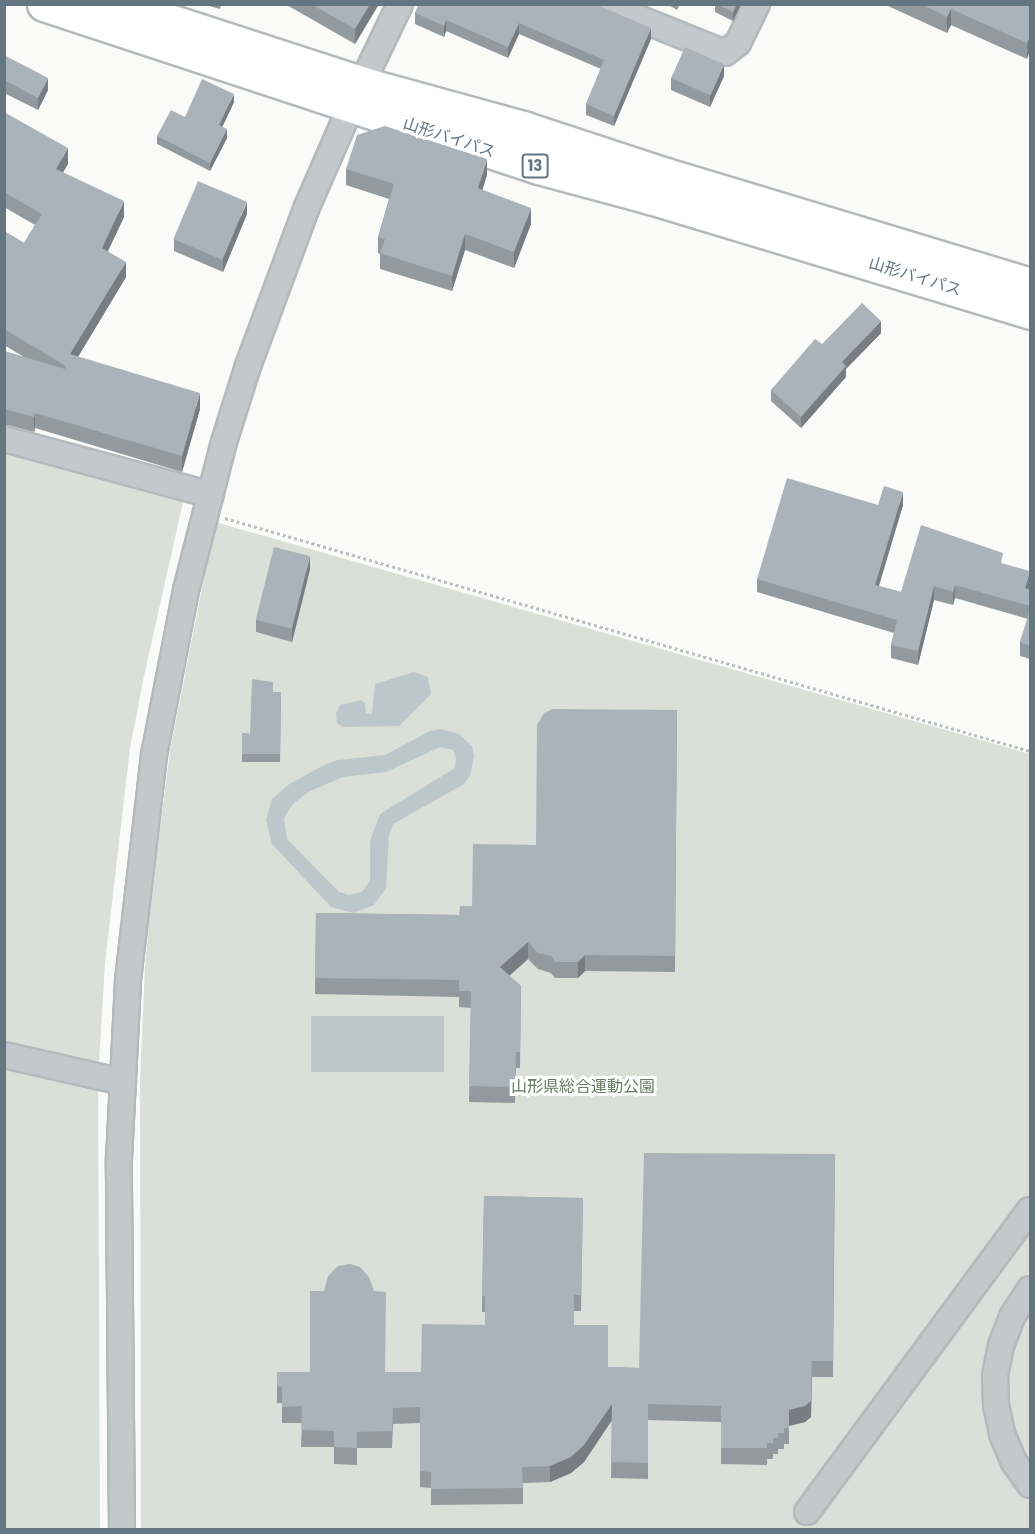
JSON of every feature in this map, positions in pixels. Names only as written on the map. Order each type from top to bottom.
[{"type":"highway","name":"山形バイパス","points":[[44,4],[357,95],[523,128],[674,177],[1030,285]]},
{"type":"highway","name":"山形バイパス","points":[[117,4],[539,167],[650,197],[1030,312]]},
{"type":"street","points":[[122,1530],[118,1237],[123,1082],[136,895],[154,755],[186,590],[224,442],[252,355],[306,209],[400,4]]},
{"type":"street","points":[[603,4],[724,54],[738,43],[757,4]]},
{"type":"street","points":[[4,439],[208,503]]},
{"type":"street","points":[[4,1055],[123,1082]]},
{"type":"street","points":[[807,1512],[1030,1210]]},
{"type":"street","points":[[1030,1289],[1012,1317],[1001,1345],[995,1375],[996,1405],[1002,1434],[1014,1462],[1030,1485]]},
{"type":"path","points":[[208,503],[1030,751]]},
{"type":"green space","points":[[4,450],[183,502],[130,748],[105,963],[98,1079],[100,1529],[5,1529]]},
{"type":"green space","name":"山形県総合運動公園","points":[[215,522],[1030,754],[1030,1529],[141,1530],[140,1081],[145,967],[170,751]]},
{"type":"shaded area","points":[[414,672],[428,677],[431,694],[399,726],[343,727],[337,723],[336,713],[340,705],[361,700],[365,703],[366,713],[372,714],[375,684]]},
{"type":"shaded area","points":[[441,729],[459,734],[472,746],[474,756],[470,776],[464,784],[393,824],[389,836],[386,888],[374,905],[353,913],[331,907],[272,844],[266,820],[272,799],[288,785],[322,766],[338,760],[385,755],[430,731]],"holes":[[[440,747],[453,750],[456,758],[455,768],[380,814],[370,841],[370,880],[362,892],[349,895],[339,892],[287,839],[284,818],[293,804],[308,792],[343,777],[386,772]]]},
{"type":"shaded area","points":[[311,1016],[444,1016],[444,1072],[311,1072]]},
{"type":"building","points":[[311,4],[370,4],[355,29]]},
{"type":"building","points":[[419,4],[595,4],[651,28],[614,116],[586,104],[604,60],[519,23],[508,47],[446,20],[444,26],[415,13]]},
{"type":"building","points":[[717,4],[737,4],[733,12]]},
{"type":"building","points":[[921,4],[1030,4],[1030,35],[1027,43],[951,9],[947,17]]},
{"type":"building","points":[[685,47],[724,64],[710,96],[671,78]]},
{"type":"building","points":[[4,55],[48,78],[38,98],[4,80]]},
{"type":"building","points":[[202,79],[234,94],[219,125],[227,129],[210,163],[157,136],[171,110],[185,117]]},
{"type":"building","points":[[4,112],[68,148],[56,169],[124,201],[102,248],[126,262],[70,354],[200,393],[182,456],[35,413],[34,417],[4,410],[4,351],[65,369],[66,366],[4,329],[4,231],[24,243],[42,214],[4,192]]},
{"type":"building","points":[[385,126],[487,159],[478,188],[531,208],[514,252],[465,234],[452,276],[380,253],[385,239],[378,237],[394,184],[346,169],[357,135]]},
{"type":"building","points":[[198,181],[247,202],[222,260],[173,239]]},
{"type":"building","points":[[862,303],[881,321],[842,362],[846,366],[801,417],[771,390],[815,339],[822,344]]},
{"type":"building","points":[[787,478],[878,505],[884,486],[903,492],[875,585],[901,592],[921,525],[1003,553],[1001,563],[1030,571],[1025,588],[1030,590],[1030,606],[955,585],[953,592],[934,586],[918,651],[891,645],[897,620],[757,579]]},
{"type":"building","points":[[274,547],[310,556],[292,629],[256,620]]},
{"type":"building","points":[[1030,609],[1030,646],[1020,642]]},
{"type":"building","points":[[252,679],[273,682],[273,692],[281,692],[280,754],[242,754],[242,733],[250,734]]},
{"type":"building","points":[[553,709],[677,710],[675,956],[585,955],[578,962],[555,962],[551,956],[538,953],[528,942],[500,967],[521,986],[520,1052],[516,1052],[515,1087],[469,1086],[471,991],[459,991],[459,980],[315,978],[316,913],[459,915],[460,906],[472,906],[473,844],[536,845],[537,725],[544,713]]},
{"type":"building","points":[[644,1153],[835,1154],[833,1361],[812,1361],[811,1401],[805,1406],[789,1410],[789,1428],[784,1428],[784,1433],[778,1433],[778,1438],[773,1438],[773,1443],[767,1443],[767,1448],[721,1448],[721,1406],[648,1404],[648,1463],[611,1462],[612,1404],[584,1445],[571,1457],[550,1466],[522,1467],[523,1488],[431,1489],[431,1472],[420,1471],[420,1407],[393,1408],[392,1431],[357,1432],[357,1448],[334,1447],[334,1431],[301,1430],[302,1406],[282,1407],[282,1387],[277,1386],[277,1372],[310,1372],[310,1291],[324,1291],[328,1276],[338,1266],[350,1264],[360,1267],[369,1277],[374,1291],[386,1292],[385,1372],[421,1372],[422,1324],[485,1325],[485,1296],[482,1296],[484,1196],[583,1198],[581,1295],[574,1295],[574,1325],[608,1325],[608,1367],[639,1368]]}]
